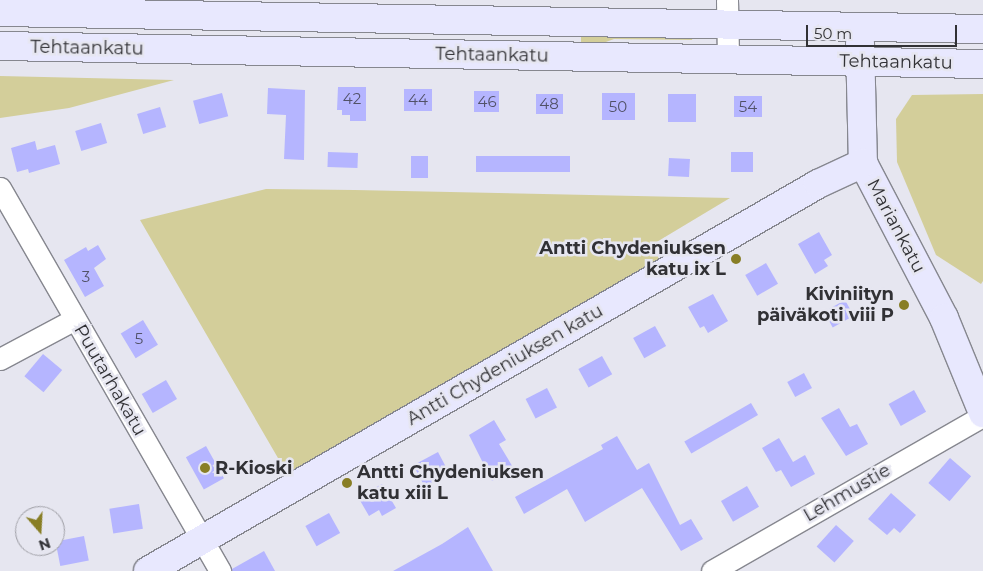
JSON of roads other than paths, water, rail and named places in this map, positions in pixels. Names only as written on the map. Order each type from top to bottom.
[{"type":"main road","name":"Tehtaankatu","points":[[0,12],[727,12],[860,27],[983,29]]},
{"type":"main road","name":"Mariankatu","points":[[860,27],[859,62],[863,163],[944,318],[983,414]]},
{"type":"main road","name":"Tehtaankatu","points":[[0,46],[728,57],[983,64]]},
{"type":"main road","name":"Antti Chydeniuksen katu","points":[[148,571],[810,189],[863,163]]},
{"type":"street","points":[[727,12],[728,57]]},
{"type":"street","name":"Puutarhakatu","points":[[0,188],[220,571]]},
{"type":"street","points":[[0,359],[75,319]]},
{"type":"street","name":"Lehmustie","points":[[712,571],[983,414]]},
{"type":"place","name":"Antti Chydeniuksen katu ix L","points":[[736,259]]},
{"type":"place","name":"Kiviniityn päiväkoti viii P","points":[[904,305]]},
{"type":"place","name":"R-Kioski","points":[[205,468]]},
{"type":"place","name":"Antti Chydeniuksen katu xiii L","points":[[347,483]]}]
